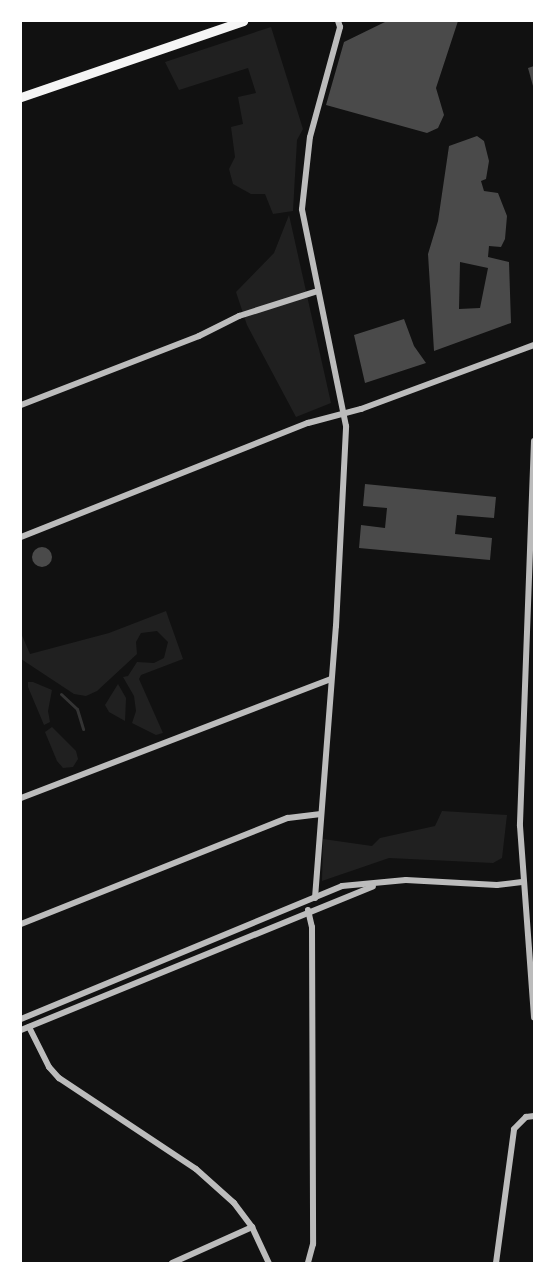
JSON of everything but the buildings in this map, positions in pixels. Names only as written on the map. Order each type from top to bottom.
[{"type":"main road","points":[[21,97],[243,21]]},
{"type":"street","points":[[315,898],[319,813],[331,679],[344,412],[302,209],[310,137],[340,27],[338,21]]},
{"type":"street","points":[[21,405],[199,336],[238,316],[318,291]]},
{"type":"street","points":[[21,537],[308,423],[379,401],[534,345]]},
{"type":"street","points":[[534,441],[522,882],[534,1017]]},
{"type":"street","points":[[21,798],[331,679]]},
{"type":"street","points":[[21,924],[288,818],[319,813]]},
{"type":"street","points":[[21,1019],[342,886],[382,883],[522,882]]},
{"type":"street","points":[[21,1030],[308,910],[382,883]]},
{"type":"street","points":[[308,910],[312,927],[313,1244],[309,1263]]},
{"type":"street","points":[[29,1027],[49,1067],[59,1078],[196,1169],[234,1203],[252,1227],[270,1263]]},
{"type":"street","points":[[496,1263],[514,1130],[526,1118],[534,1116]]},
{"type":"street","points":[[172,1263],[252,1227]]},
{"type":"shaded area","points":[[271,27],[303,129],[297,140],[293,211],[273,214],[265,194],[251,194],[233,184],[229,169],[235,157],[231,127],[243,124],[238,97],[256,93],[248,68],[179,90],[165,62]]},
{"type":"shaded area","points":[[289,215],[331,403],[296,417],[247,325],[236,292],[274,253]]},
{"type":"shaded area","points":[[166,611],[183,659],[141,675],[139,679],[163,733],[156,735],[132,723],[136,711],[134,696],[123,677],[128,676],[137,662],[154,663],[164,658],[168,642],[157,631],[141,633],[136,642],[137,654],[97,691],[86,696],[74,694],[21,659],[21,633],[30,654],[109,633]]},
{"type":"shaded area","points":[[28,682],[52,690],[48,711],[50,722],[44,725],[28,687]]},
{"type":"shaded area","points":[[118,684],[126,698],[125,721],[109,712],[105,705]]},
{"type":"shaded area","points":[[52,727],[76,751],[78,759],[73,767],[63,768],[57,761],[45,732]]},
{"type":"shaded area","points":[[442,811],[507,815],[502,858],[493,863],[389,858],[322,881],[323,839],[372,846],[380,838],[435,826]]},
{"type":"waterway","points":[[61,694],[77,709],[83,729]]}]
